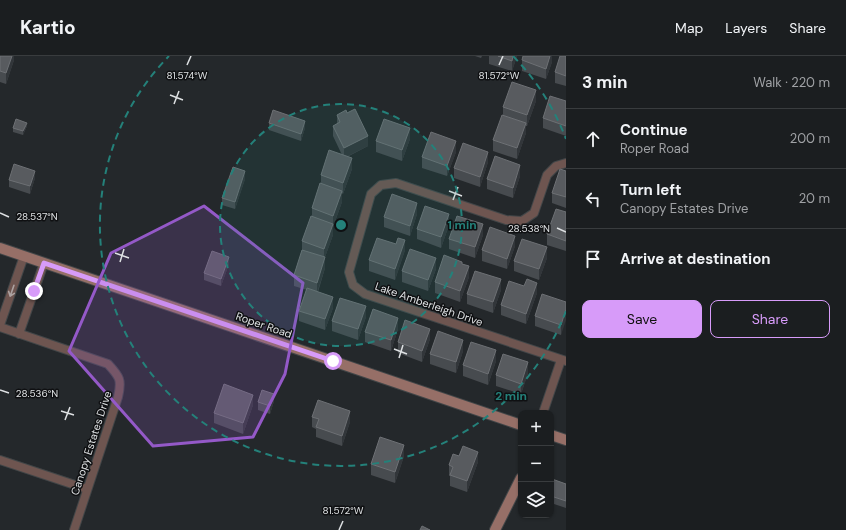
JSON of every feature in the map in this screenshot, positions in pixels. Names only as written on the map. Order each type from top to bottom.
[{"type":"street","name":"Lake Amberleigh Drive","points":[[564,361],[364,294],[353,284],[349,272],[371,194],[382,185],[396,183],[506,220],[522,220],[534,213],[547,175],[556,166],[566,163]]},
{"type":"street","name":"Roper Road","points":[[0,248],[518,424]]},
{"type":"street","name":"Canopy Estates Drive","points":[[24,256],[0,326],[19,334],[108,364],[117,374],[121,385],[74,530]]},
{"type":"street","points":[[19,334],[44,263]]},
{"type":"street","points":[[544,410],[564,361]]},
{"type":"street","points":[[554,436],[566,440]]},
{"type":"street","points":[[0,460],[87,490]]},
{"type":"street","points":[[495,530],[519,482]]},
{"type":"highlighted area","points":[[204,206],[303,283],[285,374],[253,437],[153,446],[69,351],[111,253]]},
{"type":"building","points":[[0,56],[12,56],[6,73],[0,71]]},
{"type":"building","points":[[498,56],[513,56],[512,61]]},
{"type":"building","points":[[523,56],[550,56],[546,69],[522,60]]},
{"type":"building","points":[[560,56],[566,56],[566,76],[555,72]]},
{"type":"building","points":[[512,82],[536,90],[527,115],[503,107]]},
{"type":"building","points":[[550,96],[566,101],[566,126],[543,118]]},
{"type":"building","points":[[355,109],[368,136],[344,148],[333,126],[340,122],[337,115],[346,110],[347,113]]},
{"type":"building","points":[[273,110],[305,121],[301,134],[269,123]]},
{"type":"building","points":[[502,115],[526,123],[517,148],[493,140]]},
{"type":"building","points":[[16,119],[27,123],[23,131],[13,128]]},
{"type":"building","points":[[384,119],[410,128],[402,150],[376,141]]},
{"type":"building","points":[[431,132],[456,141],[447,166],[422,157]]},
{"type":"building","points":[[463,143],[488,152],[480,177],[454,168]]},
{"type":"building","points":[[329,150],[352,158],[343,183],[321,175]]},
{"type":"building","points":[[495,156],[520,165],[513,188],[487,179]]},
{"type":"building","points":[[14,164],[35,171],[30,186],[9,180]]},
{"type":"building","points":[[233,167],[245,171],[235,202],[222,198]]},
{"type":"building","points":[[560,169],[566,171],[566,197],[552,193]]},
{"type":"building","points":[[320,183],[342,191],[333,216],[312,208]]},
{"type":"building","points":[[392,194],[417,203],[410,226],[384,217]]},
{"type":"building","points":[[425,206],[449,214],[441,237],[417,229]]},
{"type":"building","points":[[556,209],[566,212],[566,241],[547,234]]},
{"type":"building","points":[[311,216],[333,224],[324,249],[302,241]]},
{"type":"building","points":[[457,216],[483,224],[475,247],[449,239]]},
{"type":"building","points":[[490,227],[515,236],[507,259],[482,250]]},
{"type":"building","points":[[377,238],[396,244],[398,238],[405,240],[395,269],[369,260]]},
{"type":"building","points":[[522,239],[547,247],[539,269],[514,261]]},
{"type":"building","points":[[410,249],[436,258],[428,280],[402,271]]},
{"type":"building","points":[[302,250],[325,257],[317,283],[294,275]]},
{"type":"building","points":[[212,251],[229,257],[221,279],[204,273]]},
{"type":"building","points":[[444,255],[469,266],[460,291],[435,282]]},
{"type":"building","points":[[475,271],[501,279],[493,302],[467,294]]},
{"type":"building","points":[[527,279],[537,283],[526,314],[501,305],[509,281],[524,286]]},
{"type":"building","points":[[307,288],[333,297],[325,319],[299,311]]},
{"type":"building","points":[[542,294],[566,302],[566,309],[561,325],[535,316]]},
{"type":"building","points":[[340,298],[366,306],[358,329],[332,321]]},
{"type":"building","points":[[373,309],[398,318],[391,340],[365,332]]},
{"type":"building","points":[[405,320],[430,329],[422,351],[398,342]]},
{"type":"building","points":[[438,331],[463,340],[456,362],[430,354]]},
{"type":"building","points":[[471,342],[496,350],[488,374],[463,365]]},
{"type":"building","points":[[503,354],[528,362],[521,384],[496,375]]},
{"type":"building","points":[[224,384],[253,395],[243,423],[214,413]]},
{"type":"building","points":[[262,390],[274,394],[270,406],[258,402]]},
{"type":"building","points":[[318,400],[350,411],[342,436],[316,427],[319,419],[312,417]]},
{"type":"building","points":[[380,437],[404,445],[395,472],[371,464]]},
{"type":"building","points":[[463,446],[478,452],[467,481],[450,475],[453,467],[449,465],[453,454],[459,456]]},
{"type":"building","points":[[554,480],[566,484],[566,501],[554,497]]},
{"type":"building","points":[[422,526],[430,530],[420,530]]},
{"type":"route","points":[[34,291],[44,263],[333,361]]}]
